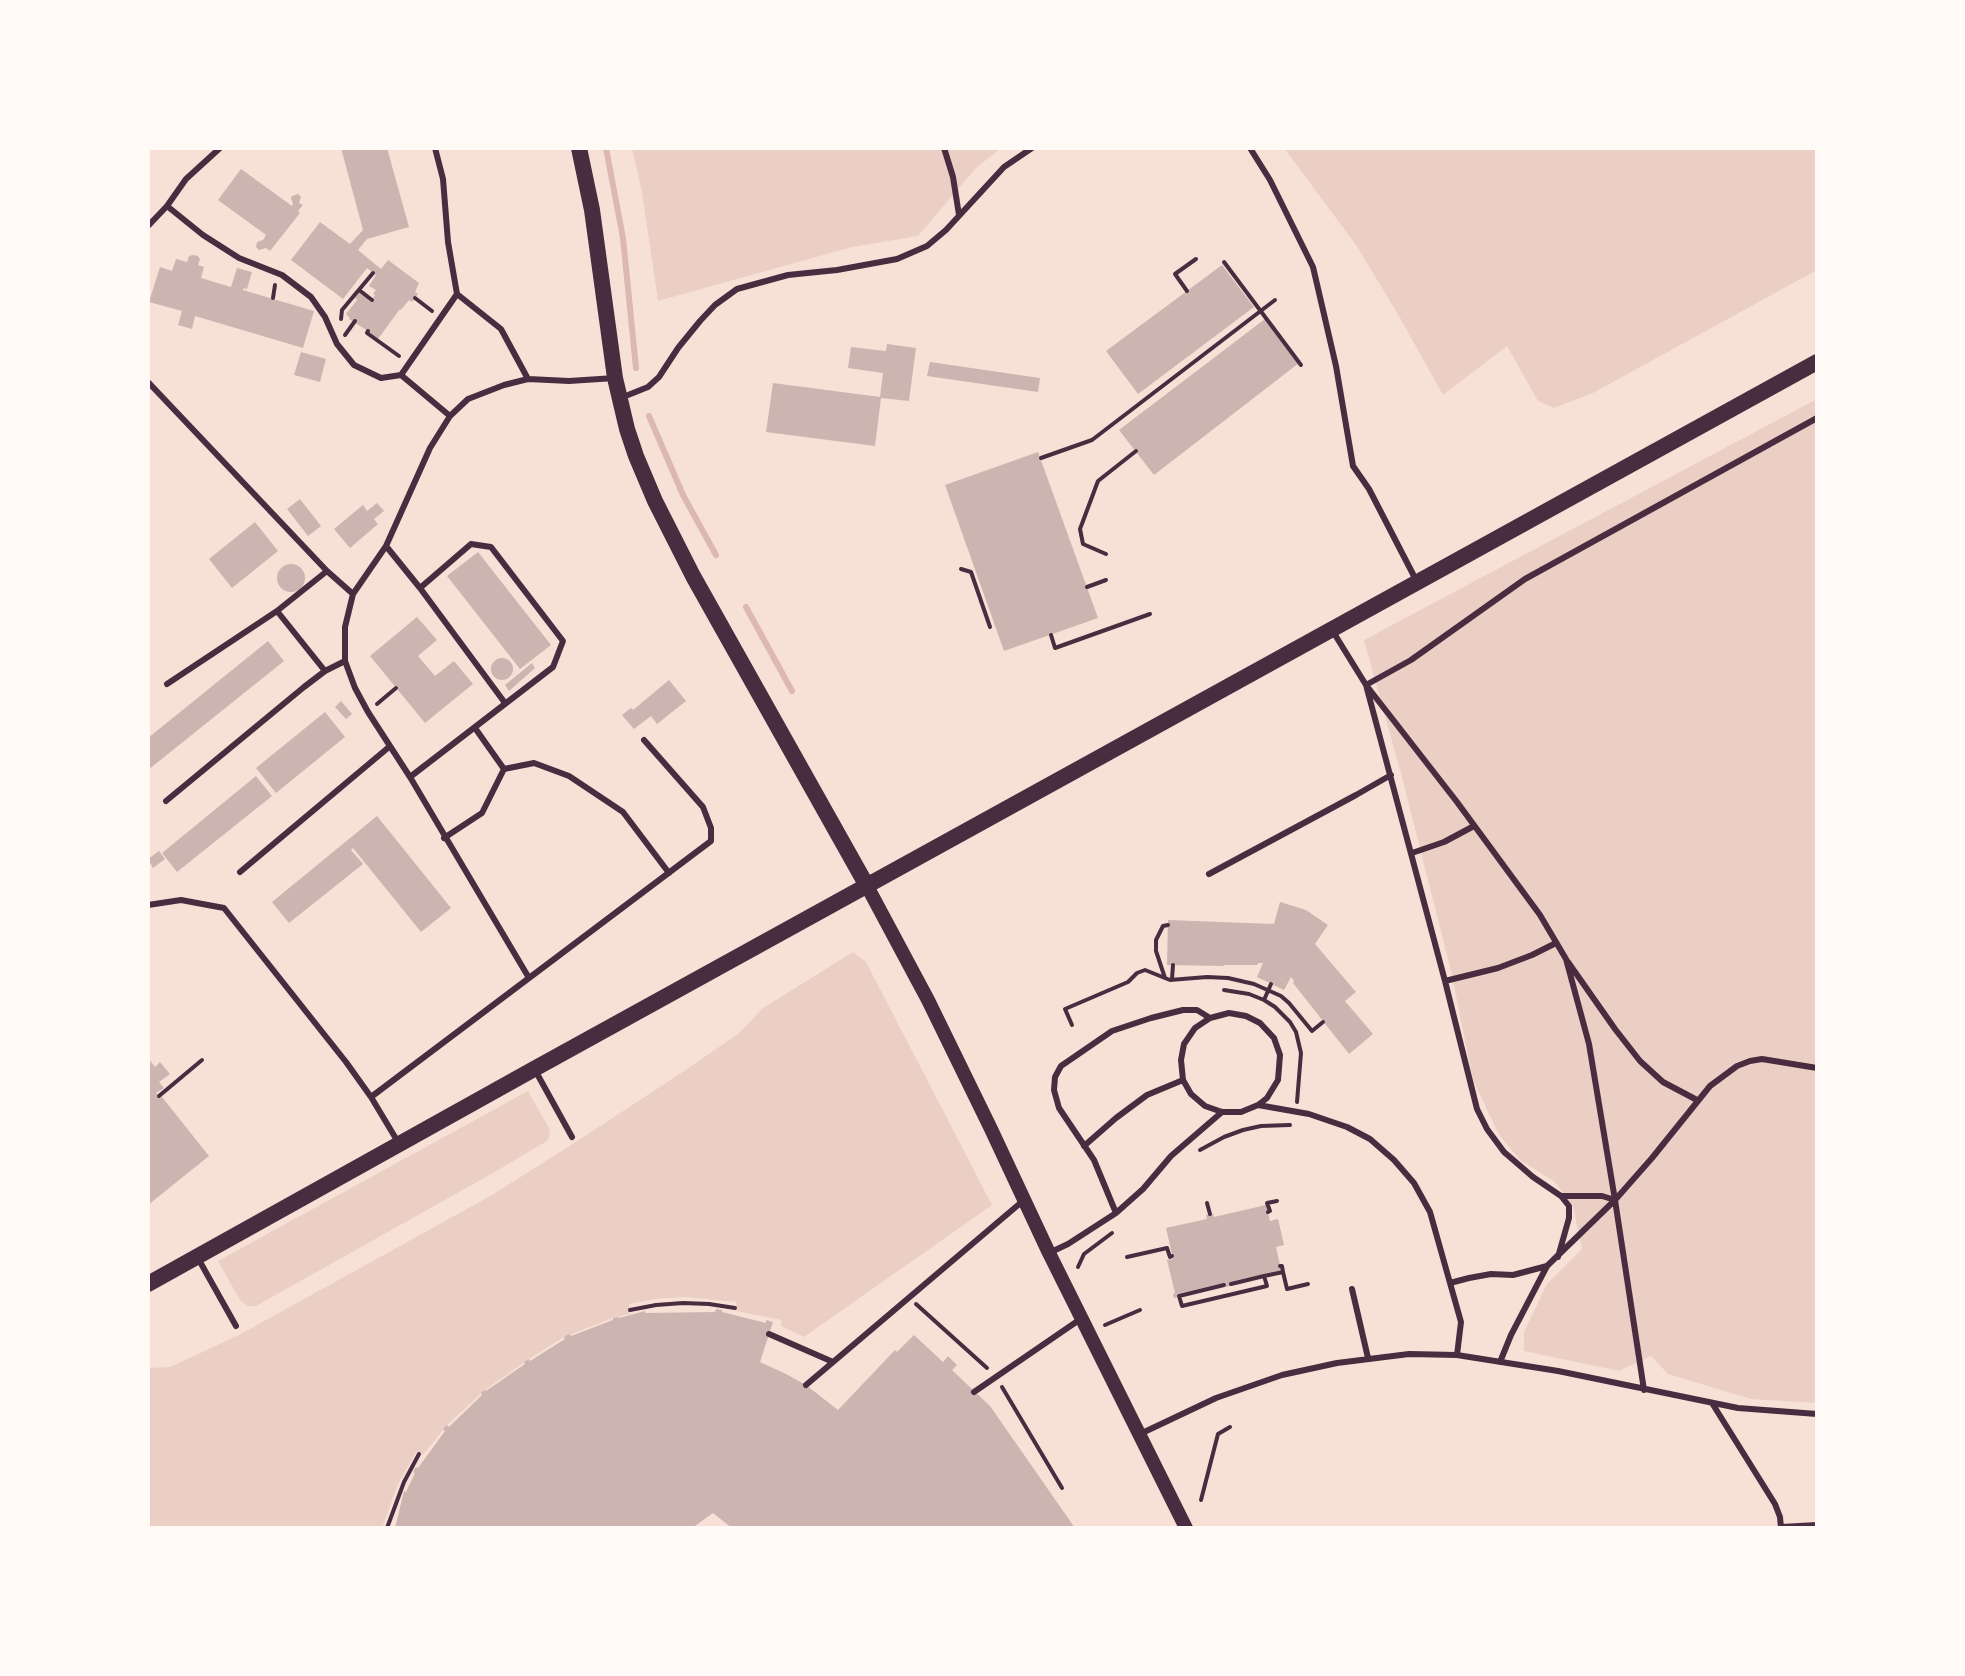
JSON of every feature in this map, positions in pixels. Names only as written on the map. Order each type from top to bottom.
[{"type":"main road","points":[[579,148],[592,210],[615,378],[636,456],[680,551],[867,886]]},
{"type":"main road","points":[[148,1284],[1817,362]]},
{"type":"street","points":[[867,886],[928,1000],[1186,1528]]},
{"type":"lane","points":[[148,226],[186,179],[220,148]]},
{"type":"lane","points":[[435,148],[443,179],[448,242],[457,294],[501,329],[528,379]]},
{"type":"lane","points":[[944,148],[953,177],[959,215]]},
{"type":"lane","points":[[619,398],[648,387],[659,377],[700,321],[737,289],[788,275],[897,259],[927,246],[946,230],[1004,167],[1032,148]]},
{"type":"lane","points":[[1250,148],[1270,180],[1313,267],[1336,366],[1353,466],[1369,489],[1417,583]]},
{"type":"lane","points":[[167,206],[203,235],[239,258],[282,275],[311,297],[325,317],[337,344],[354,365],[381,378],[401,375],[457,294]]},
{"type":"lane","points":[[401,375],[450,416]]},
{"type":"lane","points":[[529,978],[355,688],[345,661],[345,627],[353,594],[386,546],[430,448],[450,416],[468,399],[528,379],[569,381],[615,378]]},
{"type":"lane","points":[[148,382],[327,571],[353,594]]},
{"type":"lane","points":[[1366,685],[1411,660],[1525,579],[1817,418]]},
{"type":"lane","points":[[410,777],[553,667],[563,641],[491,547],[471,544],[420,588]]},
{"type":"lane","points":[[386,546],[505,703]]},
{"type":"lane","points":[[167,684],[277,611],[327,571]]},
{"type":"lane","points":[[277,611],[325,671]]},
{"type":"lane","points":[[1332,630],[1366,685],[1540,915],[1566,959],[1615,1029],[1640,1061],[1663,1082],[1697,1100]]},
{"type":"lane","points":[[166,801],[325,671],[345,661]]},
{"type":"lane","points":[[1366,685],[1477,1109],[1504,1152],[1561,1196],[1569,1206],[1569,1218],[1558,1257]]},
{"type":"lane","points":[[475,728],[504,769]]},
{"type":"lane","points":[[371,1097],[711,841],[711,828],[703,807],[644,740]]},
{"type":"lane","points":[[240,872],[389,747]]},
{"type":"lane","points":[[504,769],[534,763],[569,776],[623,812],[669,873]]},
{"type":"lane","points":[[444,838],[482,813],[504,769]]},
{"type":"lane","points":[[1209,874],[1391,775]]},
{"type":"lane","points":[[1412,853],[1444,842],[1474,826]]},
{"type":"lane","points":[[148,905],[181,900],[224,908],[336,1049],[371,1097],[400,1145]]},
{"type":"lane","points":[[1445,981],[1498,968],[1556,943]]},
{"type":"lane","points":[[1566,959],[1589,1044],[1644,1390]]},
{"type":"lane","points":[[1116,1213],[1094,1160],[1059,1108],[1054,1090],[1055,1077],[1061,1066],[1112,1031],[1183,1010],[1197,1010],[1210,1018]]},
{"type":"lane","points":[[1229,1013],[1246,1016],[1260,1023],[1274,1038],[1280,1055],[1278,1080],[1267,1098],[1258,1105],[1241,1112],[1222,1112],[1205,1106],[1191,1094],[1183,1080],[1181,1060],[1184,1044],[1195,1028],[1210,1018],[1229,1013]]},
{"type":"lane","points":[[1500,1362],[1547,1266],[1615,1200],[1710,1086],[1750,1061],[1762,1059],[1817,1068]]},
{"type":"lane","points":[[534,1069],[572,1137]]},
{"type":"lane","points":[[1084,1146],[1147,1095],[1183,1080]]},
{"type":"lane","points":[[1258,1105],[1309,1114],[1347,1127],[1370,1139],[1414,1183],[1430,1212],[1461,1322],[1457,1355]]},
{"type":"lane","points":[[1049,1253],[1116,1213],[1143,1189],[1171,1156],[1222,1112]]},
{"type":"lane","points":[[1561,1196],[1602,1196],[1615,1200]]},
{"type":"lane","points":[[806,1385],[1024,1200]]},
{"type":"lane","points":[[197,1257],[236,1326]]},
{"type":"lane","points":[[1450,1283],[1491,1274],[1513,1275],[1547,1266]]},
{"type":"lane","points":[[1352,1289],[1368,1358]]},
{"type":"lane","points":[[974,1392],[1082,1318]]},
{"type":"lane","points":[[769,1334],[833,1362]]},
{"type":"lane","points":[[1139,1434],[1216,1398],[1282,1375],[1368,1358],[1409,1354],[1457,1355],[1738,1408],[1817,1414]]},
{"type":"lane","points":[[1712,1403],[1775,1504],[1781,1527],[1817,1525]]},
{"type":"path","points":[[1187,291],[1175,274],[1196,259]]},
{"type":"path","points":[[1224,262],[1301,365]]},
{"type":"path","points":[[342,339],[338,331],[342,310],[373,273]]},
{"type":"path","points":[[359,290],[372,300]]},
{"type":"path","points":[[1041,458],[1092,440],[1275,300]]},
{"type":"path","points":[[349,330],[355,321]]},
{"type":"path","points":[[368,331],[409,364]]},
{"type":"path","points":[[1106,554],[1083,544],[1080,529],[1098,481],[1136,451]]},
{"type":"path","points":[[961,569],[971,572],[990,627]]},
{"type":"path","points":[[1087,587],[1106,580]]},
{"type":"path","points":[[1051,635],[1055,648],[1150,614]]},
{"type":"path","points":[[368,712],[396,688]]},
{"type":"path","points":[[1165,978],[1156,951],[1156,940],[1163,926],[1168,925]]},
{"type":"path","points":[[1172,980],[1173,965]]},
{"type":"path","points":[[1072,1025],[1065,1009],[1128,982],[1141,971],[1150,971],[1172,980],[1228,978],[1254,984],[1281,996],[1312,1031],[1323,1022]]},
{"type":"path","points":[[1264,1000],[1271,984]]},
{"type":"path","points":[[1290,1022],[1299,1015]]},
{"type":"path","points":[[159,1096],[202,1060]]},
{"type":"path","points":[[1268,1212],[1267,1203],[1277,1201]]},
{"type":"path","points":[[1207,1203],[1210,1214]]},
{"type":"path","points":[[1127,1257],[1167,1248],[1172,1256]]},
{"type":"path","points":[[1264,1276],[1267,1286],[1230,1295],[1182,1306],[1179,1296],[1280,1270],[1287,1289],[1308,1284]]},
{"type":"path","points":[[1228,1285],[1230,1295]]},
{"type":"path","points":[[909,1297],[996,1377],[1062,1488]]},
{"type":"path","points":[[683,1303],[683,1312]]},
{"type":"path","points":[[630,1310],[683,1303],[735,1308]]},
{"type":"path","points":[[1105,1325],[1140,1310]]},
{"type":"path","points":[[1201,1500],[1218,1434],[1230,1427]]},
{"type":"path","points":[[387,1528],[404,1482],[419,1454]]},
{"type":"path","points":[[394,1507],[400,1510]]},
{"type":"shaded area","points":[[632,148],[1001,148],[976,168],[918,236],[852,247],[658,301],[642,192]]},
{"type":"shaded area","points":[[1284,148],[1817,148],[1817,270],[1593,393],[1554,408],[1538,401],[1507,346],[1443,395],[1356,245]]},
{"type":"shaded area","points":[[1817,399],[1817,1403],[1751,1399],[1668,1374],[1651,1356],[1619,1371],[1524,1351],[1524,1332],[1547,1284],[1582,1249],[1573,1206],[1554,1181],[1521,1161],[1499,1135],[1473,1080],[1451,971],[1364,640]]},
{"type":"shaded area","points":[[853,952],[866,962],[992,1205],[804,1337],[781,1326],[782,1320],[736,1311],[736,1302],[684,1297],[629,1304],[630,1314],[564,1337],[485,1390],[447,1425],[423,1455],[416,1452],[397,1486],[382,1528],[148,1528],[148,1368],[170,1367],[239,1335],[492,1195],[681,1073],[738,1034],[763,1008]]},
{"type":"shaded area","points":[[528,1091],[549,1128],[547,1141],[256,1306],[248,1306],[240,1300],[218,1261]]},
{"type":"building","points":[[341,148],[387,148],[409,227],[367,239],[358,250],[381,269],[388,260],[419,283],[415,292],[418,294],[400,309],[378,339],[346,314],[359,293],[372,300],[376,290],[369,286],[376,275],[367,268],[343,299],[291,260],[320,222],[350,244],[363,230]]},
{"type":"building","points":[[241,169],[292,206],[292,196],[298,194],[301,197],[299,203],[303,205],[298,211],[300,213],[270,251],[256,247],[257,242],[266,235],[218,200]]},
{"type":"building","points":[[193,255],[200,259],[198,265],[204,267],[201,278],[231,287],[237,268],[252,272],[247,289],[243,290],[314,311],[303,348],[195,316],[192,329],[178,325],[182,311],[149,302],[160,267],[172,271],[176,259],[187,262]]},
{"type":"building","points":[[1222,265],[1254,307],[1138,394],[1106,351]]},
{"type":"building","points":[[1265,319],[1299,363],[1154,475],[1119,430]]},
{"type":"building","points":[[887,344],[916,348],[909,401],[881,398],[875,446],[766,432],[773,383],[880,397],[883,373],[848,368],[851,347],[886,351]]},
{"type":"building","points":[[301,352],[326,359],[320,382],[294,375]]},
{"type":"building","points":[[930,362],[1040,378],[1038,392],[927,376]]},
{"type":"building","points":[[1038,452],[1098,618],[1004,651],[945,485]]},
{"type":"building","points":[[300,499],[321,526],[308,536],[287,509]]},
{"type":"building","points":[[377,503],[384,511],[374,519],[378,524],[350,548],[334,529],[363,505],[367,511]]},
{"type":"building","points":[[255,522],[278,551],[232,588],[209,559]]},
{"type":"building","points":[[478,552],[551,645],[520,669],[447,576]]},
{"type":"building","points":[[291,564],[301,568],[305,578],[301,588],[291,592],[281,588],[277,578],[281,568]]},
{"type":"building","points":[[417,617],[437,640],[418,656],[435,676],[454,661],[473,684],[425,723],[370,656]]},
{"type":"building","points":[[268,641],[284,661],[148,770],[148,738]]},
{"type":"building","points":[[502,658],[513,669],[502,680],[491,669]]},
{"type":"building","points":[[532,663],[535,668],[509,691],[505,685]]},
{"type":"building","points":[[669,680],[686,701],[657,724],[651,716],[634,729],[622,715],[631,708],[633,710]]},
{"type":"building","points":[[341,701],[352,714],[346,719],[335,707]]},
{"type":"building","points":[[325,712],[345,737],[276,793],[256,768]]},
{"type":"building","points":[[256,776],[272,796],[177,872],[162,853]]},
{"type":"building","points":[[377,816],[451,908],[421,932],[353,848],[351,850],[363,864],[289,923],[272,902]]},
{"type":"building","points":[[159,851],[165,859],[153,868],[148,859]]},
{"type":"building","points":[[1280,902],[1306,910],[1328,925],[1315,944],[1356,992],[1345,1001],[1373,1034],[1349,1054],[1291,977],[1284,990],[1257,977],[1263,963],[1167,965],[1168,920],[1274,924]]},
{"type":"building","points":[[148,1058],[155,1067],[160,1062],[170,1074],[159,1082],[164,1088],[156,1093],[209,1156],[148,1205]]},
{"type":"building","points":[[1266,1205],[1270,1221],[1278,1219],[1284,1245],[1276,1247],[1281,1270],[1230,1282],[1231,1286],[1224,1287],[1224,1283],[1177,1294],[1174,1298],[1167,1260],[1173,1259],[1166,1228],[1207,1219],[1206,1215],[1213,1214],[1214,1217]]},
{"type":"building","points":[[716,1309],[766,1323],[766,1320],[773,1322],[760,1362],[806,1385],[838,1410],[895,1350],[897,1352],[914,1335],[943,1362],[948,1356],[957,1365],[952,1370],[990,1406],[1075,1528],[732,1528],[713,1513],[692,1528],[395,1528],[404,1491],[413,1472],[445,1431],[443,1429],[447,1425],[449,1427],[481,1393],[524,1362],[569,1334],[571,1336],[613,1318],[645,1311],[715,1312]]},
{"type":"waterway","points":[[606,148],[623,238],[636,368]]},
{"type":"waterway","points":[[649,416],[683,495],[716,555]]},
{"type":"waterway","points":[[746,607],[792,691]]}]
